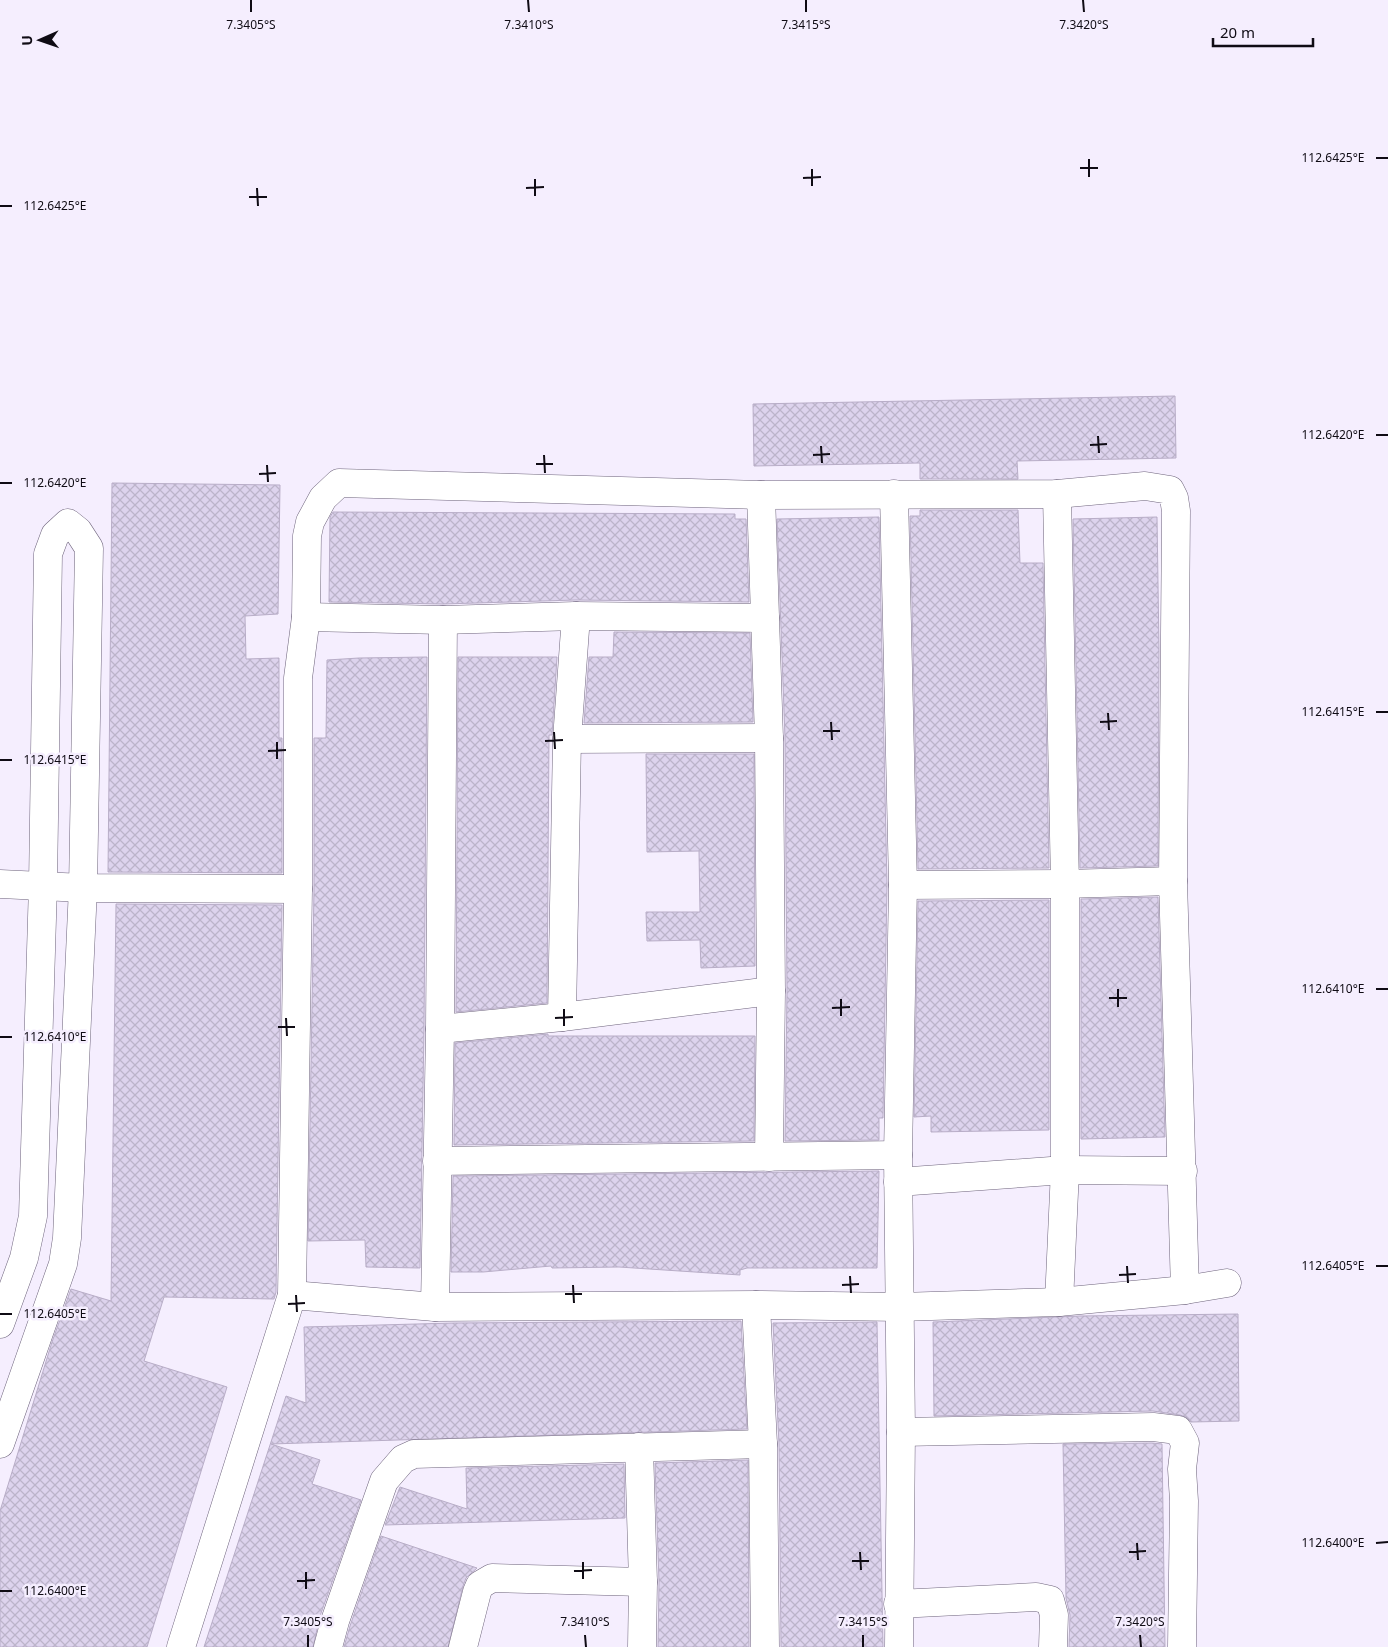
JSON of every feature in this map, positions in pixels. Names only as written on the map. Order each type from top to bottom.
[{"type":"street","points":[[181,1647],[292,1295],[298,889],[298,678],[306,617],[307,536],[310,522],[323,498],[339,483],[761,495],[1057,494],[1144,486],[1170,490],[1174,498],[1176,511],[1173,881],[1185,1290]]},
{"type":"street","points":[[894,494],[903,885],[898,1155],[901,1432],[899,1647]]},
{"type":"street","points":[[1057,494],[1065,884],[1065,1170],[1059,1302]]},
{"type":"street","points":[[761,495],[769,738],[771,991],[769,1158]]},
{"type":"street","points":[[0,1324],[24,1258],[33,1216],[43,885],[48,554],[55,535],[68,523],[78,531],[89,548],[83,888],[67,1238],[63,1264],[0,1444]]},
{"type":"street","points":[[306,617],[443,620],[576,616],[765,618]]},
{"type":"street","points":[[562,1017],[568,738],[576,616]]},
{"type":"street","points":[[435,1306],[440,1029],[443,620]]},
{"type":"street","points":[[568,738],[769,738]]},
{"type":"street","points":[[903,885],[1173,881]]},
{"type":"street","points":[[0,884],[83,888],[298,889]]},
{"type":"street","points":[[440,1029],[562,1017],[771,991]]},
{"type":"street","points":[[437,1161],[898,1155]]},
{"type":"street","points":[[898,1182],[1065,1170],[1183,1171]]},
{"type":"street","points":[[292,1295],[435,1306],[756,1305],[900,1308],[1059,1302],[1185,1290],[1227,1283]]},
{"type":"street","points":[[756,1305],[763,1444],[765,1647]]},
{"type":"street","points":[[901,1432],[1153,1427],[1178,1430],[1185,1443],[1182,1469],[1184,1501],[1182,1647]]},
{"type":"street","points":[[328,1647],[335,1621],[384,1481],[403,1459],[414,1454],[763,1444]]},
{"type":"street","points":[[639,1447],[644,1582],[642,1647]]},
{"type":"street","points":[[463,1647],[477,1592],[480,1585],[492,1578],[644,1582]]},
{"type":"street","points":[[898,1604],[1036,1597],[1050,1600],[1054,1614],[1053,1647]]},
{"type":"building","points":[[1175,396],[1176,458],[1017,461],[1018,479],[920,479],[920,463],[754,466],[753,404]]},
{"type":"building","points":[[112,483],[280,485],[278,614],[245,616],[246,659],[279,658],[279,738],[282,738],[282,873],[108,872]]},
{"type":"building","points":[[920,510],[1018,510],[1020,563],[1043,563],[1049,868],[918,869],[910,516],[920,516]]},
{"type":"building","points":[[333,512],[735,514],[735,519],[746,519],[749,602],[576,600],[443,604],[329,602],[330,517]]},
{"type":"building","points":[[879,517],[887,885],[883,1118],[879,1118],[879,1140],[785,1141],[787,991],[785,738],[777,519]]},
{"type":"building","points":[[1157,517],[1159,650],[1158,866],[1080,868],[1073,519]]},
{"type":"building","points":[[614,632],[750,633],[753,722],[584,723],[589,657],[613,657]]},
{"type":"building","points":[[427,657],[420,1268],[366,1267],[365,1240],[308,1241],[314,889],[314,738],[326,738],[327,660]]},
{"type":"building","points":[[458,657],[557,657],[552,735],[549,735],[547,1003],[456,1012]]},
{"type":"building","points":[[646,754],[754,754],[755,966],[701,968],[700,940],[647,941],[646,912],[700,912],[699,851],[647,852]]},
{"type":"building","points":[[1158,897],[1165,1137],[1081,1139],[1081,899]]},
{"type":"building","points":[[1049,900],[1049,1130],[931,1132],[931,1116],[914,1117],[918,901]]},
{"type":"building","points":[[116,904],[282,905],[276,1292],[274,1299],[164,1297],[144,1361],[227,1387],[147,1647],[0,1647],[0,1511],[52,1342],[71,1289],[111,1301]]},
{"type":"building","points":[[548,1034],[548,1036],[755,1036],[754,1141],[454,1145],[455,1043]]},
{"type":"building","points":[[879,1171],[877,1268],[747,1268],[740,1270],[740,1275],[619,1267],[552,1268],[551,1266],[483,1272],[451,1272],[453,1176]]},
{"type":"building","points":[[1238,1314],[1239,1421],[1191,1422],[1186,1417],[1180,1415],[1153,1411],[934,1416],[933,1322],[1080,1316]]},
{"type":"building","points":[[741,1321],[747,1429],[271,1444],[320,1460],[312,1484],[361,1500],[320,1616],[313,1647],[204,1647],[286,1396],[306,1403],[304,1327],[454,1323]]},
{"type":"building","points":[[877,1322],[883,1647],[781,1647],[779,1444],[773,1323]]},
{"type":"building","points":[[1063,1444],[1162,1444],[1165,1647],[1069,1647],[1070,1615],[1066,1598]]},
{"type":"building","points":[[748,1460],[749,1647],[658,1647],[659,1582],[655,1463]]},
{"type":"building","points":[[624,1464],[625,1518],[385,1525],[400,1487],[467,1509],[466,1468]]},
{"type":"building","points":[[381,1536],[477,1568],[466,1578],[463,1586],[448,1647],[344,1647]]}]
